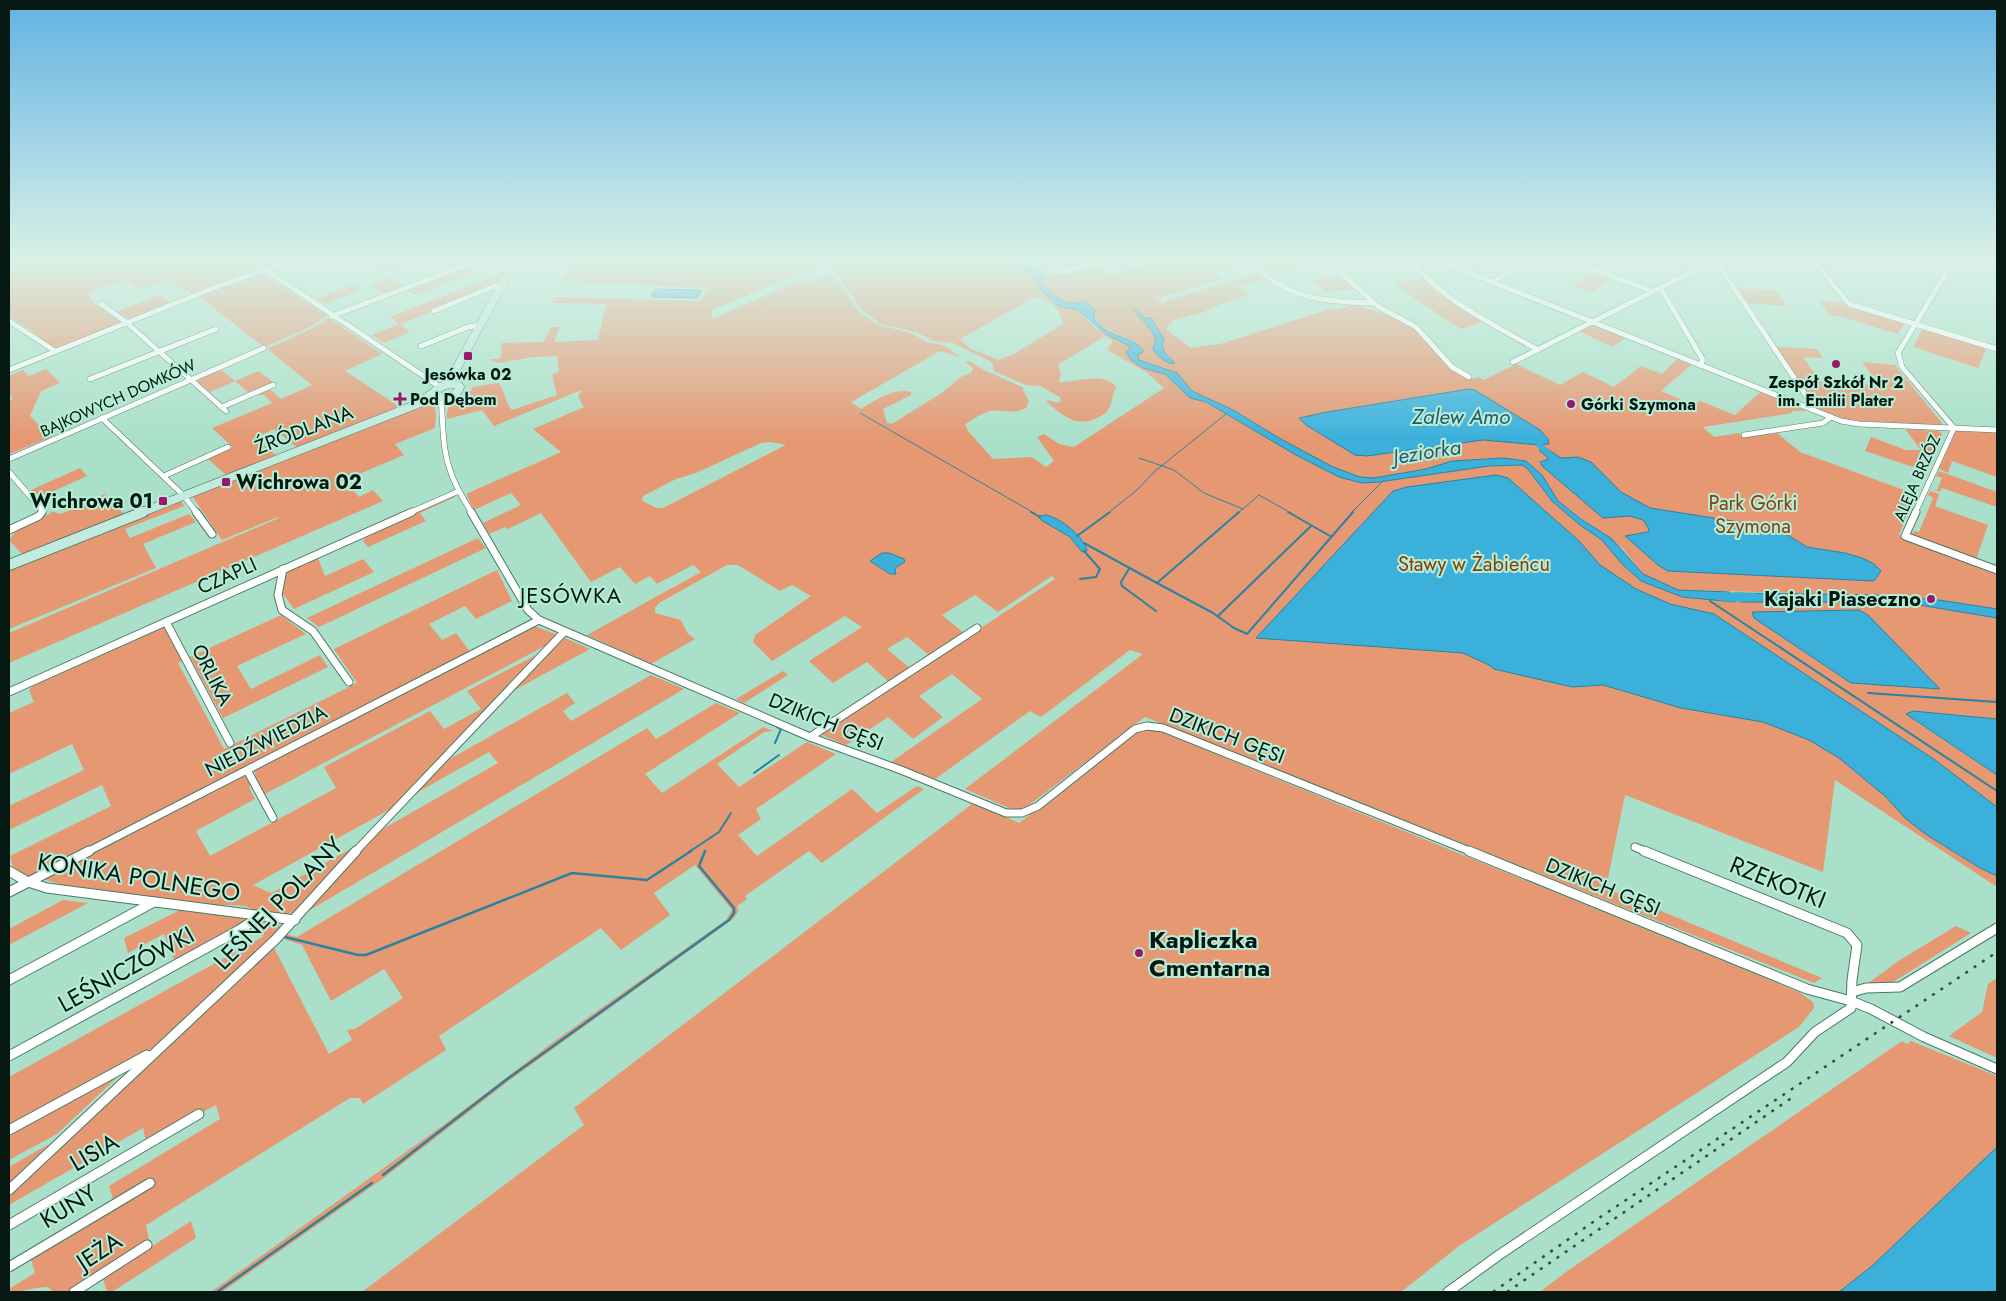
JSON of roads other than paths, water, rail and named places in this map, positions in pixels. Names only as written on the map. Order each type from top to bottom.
[{"type":"main road","points":[[440,391],[455,371],[483,319]]},
{"type":"main road","points":[[454,384],[455,371]]},
{"type":"main road","points":[[454,384],[460,386],[460,389],[451,396],[440,391],[454,384]]},
{"type":"main road","name":"ŹRÓDLANA","points":[[9,565],[416,404],[440,391]]},
{"type":"street","points":[[121,319],[224,409],[273,385]]},
{"type":"street","points":[[9,370],[134,319]]},
{"type":"street","points":[[336,319],[440,391]]},
{"type":"street","points":[[1401,319],[1416,327],[1452,367],[1469,377]]},
{"type":"street","points":[[1484,319],[1538,350]]},
{"type":"street","points":[[1584,319],[1831,418],[1859,424],[1997,430]]},
{"type":"street","points":[[1513,362],[1598,319]]},
{"type":"street","points":[[1679,319],[1703,360],[1700,365]]},
{"type":"street","points":[[1755,319],[1812,403],[1811,409]]},
{"type":"street","points":[[1898,319],[1997,349]]},
{"type":"street","name":"ALEJA BRZÓZ","points":[[1919,319],[1898,353],[1899,362],[1954,428],[1905,536],[1997,570]]},
{"type":"street","points":[[9,321],[55,351]]},
{"type":"street","points":[[421,346],[468,327],[480,325]]},
{"type":"street","points":[[90,379],[216,329]]},
{"type":"street","name":"BAJKOWYCH DOMKÓW","points":[[9,459],[264,348]]},
{"type":"street","name":"DZIKICH GĘSI","points":[[440,391],[444,438],[449,467],[459,491],[528,610],[539,620],[564,632],[810,736],[901,770],[1006,813],[1022,813],[1038,806],[1129,733],[1142,726],[1155,726],[1392,819],[1807,990],[1851,996],[1870,1009],[1924,1037],[1997,1069]]},
{"type":"street","points":[[442,411],[451,396]]},
{"type":"street","points":[[102,418],[184,496],[212,534]]},
{"type":"street","points":[[1744,435],[1823,422],[1831,418]]},
{"type":"street","points":[[164,476],[228,447]]},
{"type":"street","points":[[9,472],[43,511],[39,516],[9,530]]},
{"type":"street","name":"CZAPLI","points":[[9,692],[459,491]]},
{"type":"street","points":[[283,569],[277,599],[279,605],[282,610],[313,631],[349,682]]},
{"type":"street","name":"NIEDŹWIEDZIA","points":[[9,892],[539,620]]},
{"type":"street","name":"ORLIKA","points":[[166,622],[230,743]]},
{"type":"street","points":[[810,736],[977,628]]},
{"type":"street","name":"LEŚNEJ POLANY","points":[[9,1190],[295,920],[354,853],[564,632]]},
{"type":"street","points":[[247,770],[274,818]]},
{"type":"street","name":"RZEKOTKI","points":[[1634,847],[1846,933],[1857,945],[1851,996]]},
{"type":"street","name":"KONIKA POLNEGO","points":[[9,871],[28,882],[47,888],[295,920]]},
{"type":"street","points":[[9,980],[155,901]]},
{"type":"street","name":"LEŚNICZÓWKI","points":[[9,1056],[239,930],[261,916]]},
{"type":"street","points":[[1448,1292],[1499,1255],[1788,1062],[1815,1032],[1850,1010],[1851,996],[1866,988],[1900,987],[1997,928]]},
{"type":"street","points":[[9,1130],[156,1050]]},
{"type":"street","name":"LISIA","points":[[9,1225],[199,1114]]},
{"type":"street","name":"KUNY","points":[[9,1267],[150,1183]]},
{"type":"street","name":"JEŻA","points":[[74,1292],[147,1245]]},
{"type":"water","points":[[1088,319],[1095,319],[1104,329],[1138,345],[1143,350],[1143,352],[1138,354],[1139,360],[1177,373],[1192,391],[1233,410],[1279,438],[1333,467],[1360,477],[1374,478],[1426,469],[1452,461],[1503,458],[1526,461],[1542,475],[1558,501],[1612,539],[1643,574],[1678,590],[1729,592],[1735,602],[1682,597],[1641,581],[1622,564],[1602,540],[1580,525],[1552,501],[1528,469],[1522,465],[1489,466],[1379,482],[1362,483],[1339,477],[1296,455],[1206,402],[1190,398],[1165,374],[1143,368],[1131,360],[1126,352],[1130,349],[1129,346],[1106,334]]},
{"type":"water","points":[[1141,319],[1151,319],[1164,339],[1163,350],[1175,363],[1171,364],[1155,352],[1153,349],[1156,340]]},
{"type":"water","name":"Zalew Amo","points":[[1469,389],[1475,390],[1540,430],[1548,439],[1549,444],[1539,445],[1483,440],[1367,456],[1355,455],[1306,425],[1299,418],[1327,412]]},
{"type":"water","name":"Zalew Amo","points":[[1547,449],[1561,458],[1578,457],[1591,462],[1621,492],[1650,508],[1752,524],[1781,531],[1807,547],[1845,553],[1862,558],[1874,564],[1881,571],[1874,581],[1668,571],[1658,565],[1625,536],[1648,532],[1649,529],[1643,520],[1630,516],[1603,518],[1542,466],[1540,462],[1549,459],[1539,450]]},
{"type":"water","name":"Stawy w Żabieńcu","points":[[1496,475],[1508,478],[1579,541],[1600,565],[1636,589],[1670,604],[1714,614],[1935,760],[1997,807],[1997,876],[1980,868],[1927,835],[1906,819],[1885,796],[1839,758],[1809,740],[1763,722],[1681,708],[1603,685],[1572,687],[1494,669],[1463,653],[1256,638],[1393,491],[1407,487]]},
{"type":"water","points":[[1046,515],[1058,520],[1077,534],[1087,551],[1082,552],[1070,537],[1041,520],[1038,516]]},
{"type":"water","points":[[882,553],[889,553],[904,559],[905,562],[895,568],[896,574],[890,574],[870,561]]},
{"type":"water","points":[[1735,593],[1876,595],[1939,600],[1997,609],[1997,618],[1901,602],[1740,602]]},
{"type":"water","points":[[1859,610],[1868,615],[1940,689],[1851,683],[1754,618],[1752,612]]},
{"type":"water","points":[[1913,711],[1997,719],[1997,775],[1906,714]]},
{"type":"water","points":[[1997,1147],[1997,1292],[1839,1292],[1872,1266]]},
{"type":"waterway","points":[[860,413],[1034,513]]},
{"type":"waterway","points":[[1162,466],[1226,414]]},
{"type":"waterway","points":[[1539,445],[1550,455]]},
{"type":"waterway","points":[[1139,458],[1162,466]]},
{"type":"waterway","points":[[1108,513],[1137,490],[1162,466]]},
{"type":"waterway","points":[[1162,466],[1174,470],[1204,493],[1243,509]]},
{"type":"waterway","points":[[1351,513],[1383,481]]},
{"type":"waterway","points":[[1243,509],[1259,495],[1291,513]]},
{"type":"waterway","points":[[1238,513],[1243,509]]},
{"type":"waterway","points":[[1031,512],[1040,517]]},
{"type":"waterway","points":[[1077,536],[1110,512]]},
{"type":"waterway","points":[[1157,583],[1239,512]]},
{"type":"waterway","points":[[1288,512],[1330,536]]},
{"type":"waterway","points":[[1157,583],[1213,613],[1234,628],[1247,634],[1353,512]]},
{"type":"waterway","points":[[1218,616],[1311,526]]},
{"type":"waterway","points":[[1084,543],[1157,583]]},
{"type":"waterway","points":[[1080,579],[1096,577],[1100,569],[1084,551]]},
{"type":"waterway","points":[[1129,569],[1121,582],[1122,586],[1156,611]]},
{"type":"waterway","name":"Jeziorka","points":[[1715,596],[1755,597]]},
{"type":"waterway","points":[[1710,601],[1997,791]]},
{"type":"waterway","points":[[1868,693],[1997,702]]},
{"type":"waterway","points":[[775,743],[781,729],[777,727]]},
{"type":"waterway","points":[[754,773],[779,755]]},
{"type":"waterway","points":[[689,852],[719,832],[731,813]]},
{"type":"waterway","points":[[285,937],[358,955],[366,955],[572,873],[647,880],[691,851]]},
{"type":"waterway","points":[[383,1175],[506,1080],[729,920],[734,913],[734,908],[699,866],[705,851]]},
{"type":"waterway","points":[[217,1292],[372,1183]]},
{"type":"railway","points":[[1493,1292],[1593,1222],[1997,952]]},
{"type":"railway","points":[[1507,1292],[1796,1095]]},
{"type":"place","name":"Jesówka 02","points":[[468,356]]},
{"type":"place","name":"Zespół Szkół Nr 2 im. Emilii Plater","points":[[1836,364]]},
{"type":"place","name":"Pod Dębem","points":[[400,399]]},
{"type":"place","name":"Górki Szymona","points":[[1571,404]]},
{"type":"place","name":"Wichrowa 02","points":[[226,482]]},
{"type":"place","name":"Wichrowa 01","points":[[163,501]]},
{"type":"place","name":"Kajaki Piaseczno","points":[[1931,599]]},
{"type":"place","name":"Kapliczka Cmentarna","points":[[1139,953]]},
{"type":"district","name":"JESÓWKA","points":[[571,595]]},
{"type":"park label","name":"Park Górki Szymona","points":[[1753,514]]}]
